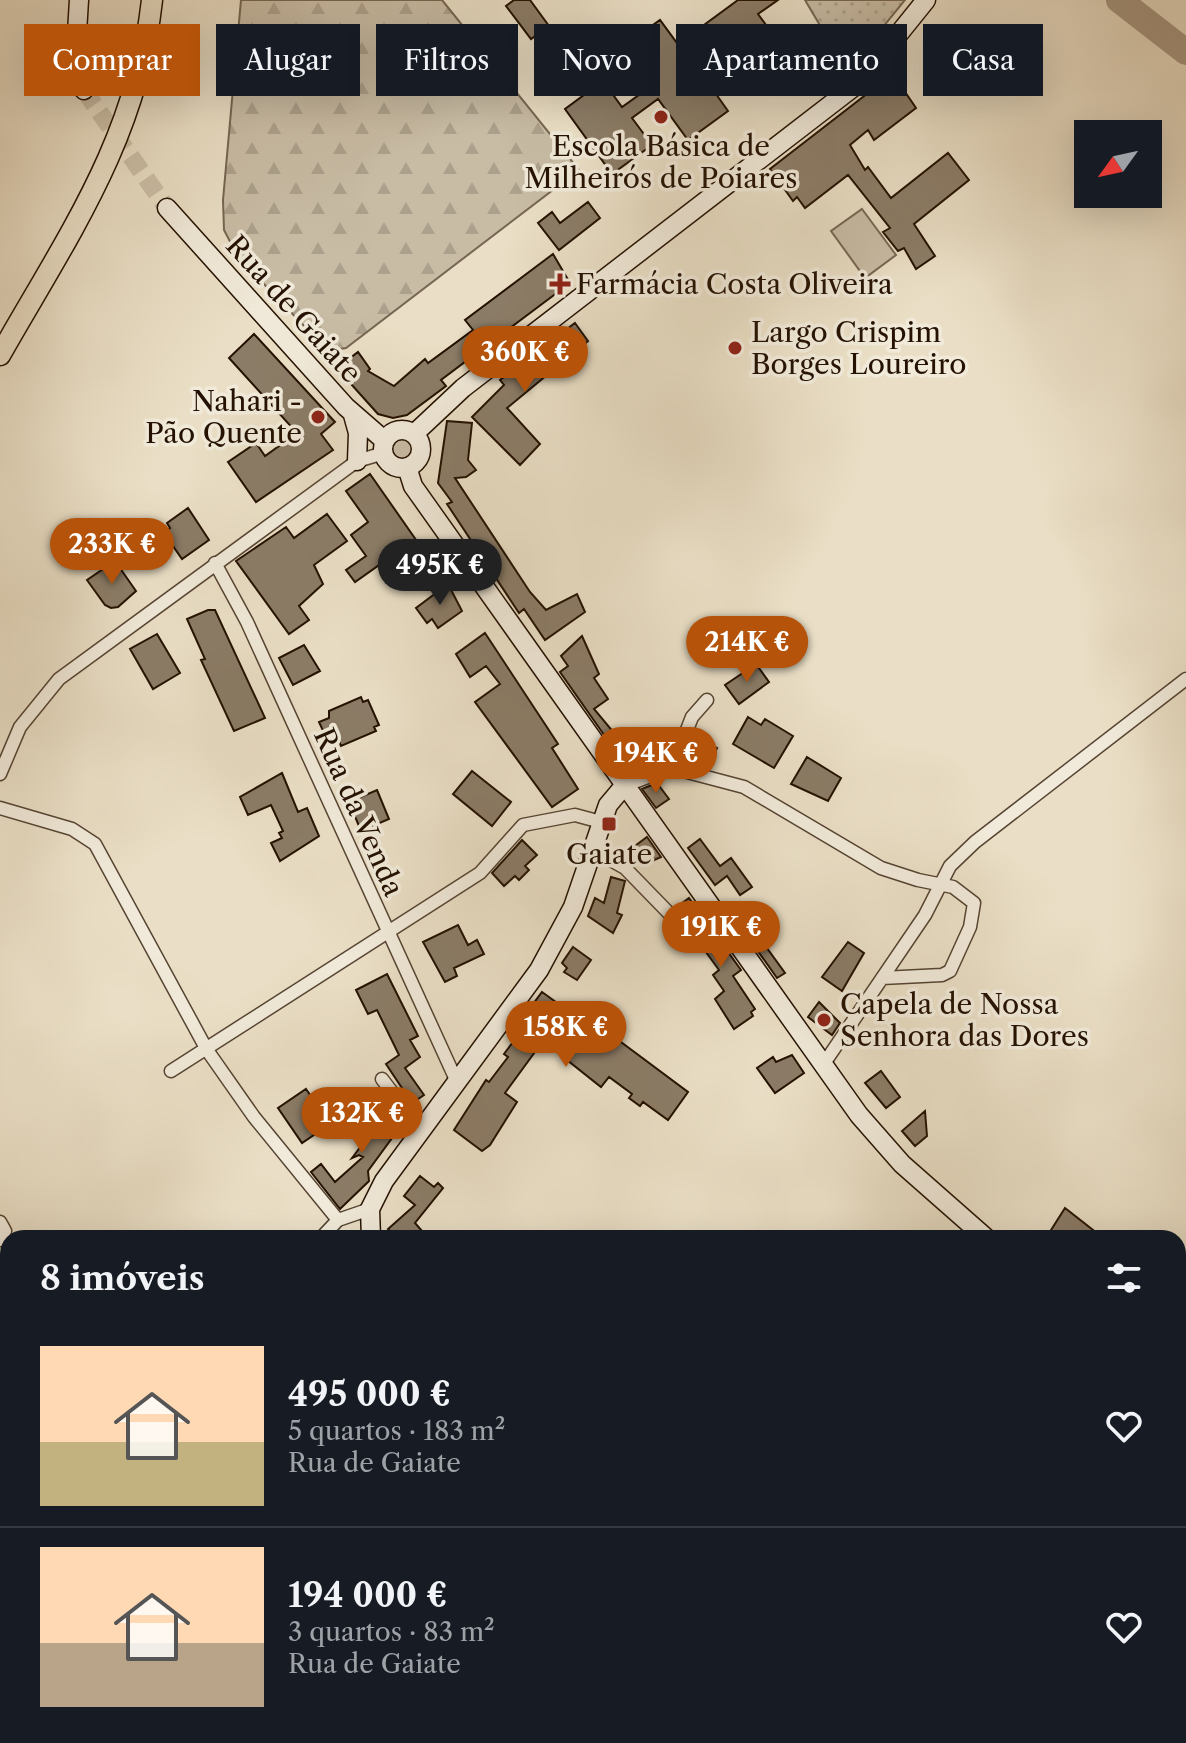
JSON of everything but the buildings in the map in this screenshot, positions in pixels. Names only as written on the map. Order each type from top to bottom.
[{"type":"main road","points":[[78,24],[79,0]]},
{"type":"main road","points":[[0,355],[98,182],[122,132],[139,78],[152,0]]},
{"type":"main road","points":[[414,434],[444,403],[860,82],[926,0]]},
{"type":"main road","name":"Rua de Gaiate","points":[[167,208],[384,447],[395,466],[407,467]]},
{"type":"main road","points":[[353,415],[358,433],[357,461]]},
{"type":"main road","points":[[384,447],[398,430],[414,434]]},
{"type":"main road","points":[[414,434],[421,450],[417,461],[407,467],[413,486],[624,786],[859,1115],[902,1164],[977,1230]]},
{"type":"main road","points":[[371,1230],[370,1209],[384,1181],[559,937],[608,805],[624,786]]},
{"type":"street","points":[[0,774],[20,727],[59,679],[357,461],[384,447]]},
{"type":"street","name":"Rua da Venda","points":[[215,563],[247,622],[457,1082]]},
{"type":"street","points":[[823,1065],[882,978],[950,866],[975,842],[1186,679]]},
{"type":"street","points":[[672,768],[692,717],[707,700]]},
{"type":"street","points":[[624,786],[672,768],[744,787],[881,868],[918,880],[942,883],[974,903],[970,927],[950,971],[942,975],[882,978]]},
{"type":"street","points":[[0,808],[72,829],[95,844],[207,1050],[254,1117],[338,1220]]},
{"type":"street","points":[[171,1071],[480,873],[523,825],[575,815],[601,822]]},
{"type":"street","points":[[591,849],[625,868],[696,941]]},
{"type":"street","points":[[382,1079],[422,1131]]},
{"type":"street","points":[[329,1230],[338,1220],[370,1209]]},
{"type":"green space","points":[[241,0],[442,0],[461,24],[376,24],[376,96],[518,94],[579,170],[346,348],[328,351],[238,257],[224,230],[223,200],[232,96],[360,96],[360,24],[239,24]]},
{"type":"green space","points":[[805,0],[905,0],[885,24],[819,24]]},
{"type":"green space","points":[[862,209],[896,255],[865,278],[831,231]]},
{"type":"green space","points":[[402,437],[410,441],[414,449],[410,457],[402,461],[394,457],[390,449],[394,441]]},
{"type":"waterway","points":[[1119,0],[1186,52]]},
{"type":"tunnel","points":[[88,96],[167,208]]},
{"type":"place","name":"Escola Básica de Milheirós de Poiares","points":[[661,117]]},
{"type":"place","name":"Farmácia Costa Oliveira","points":[[560,284]]},
{"type":"place","name":"Largo Crispim Borges Loureiro","points":[[735,348]]},
{"type":"place","name":"Nahari - Pão Quente","points":[[318,417]]},
{"type":"place","name":"Gaiate","points":[[609,824]]},
{"type":"place","name":"Capela de Nossa Senhora das Dores","points":[[824,1020]]}]
